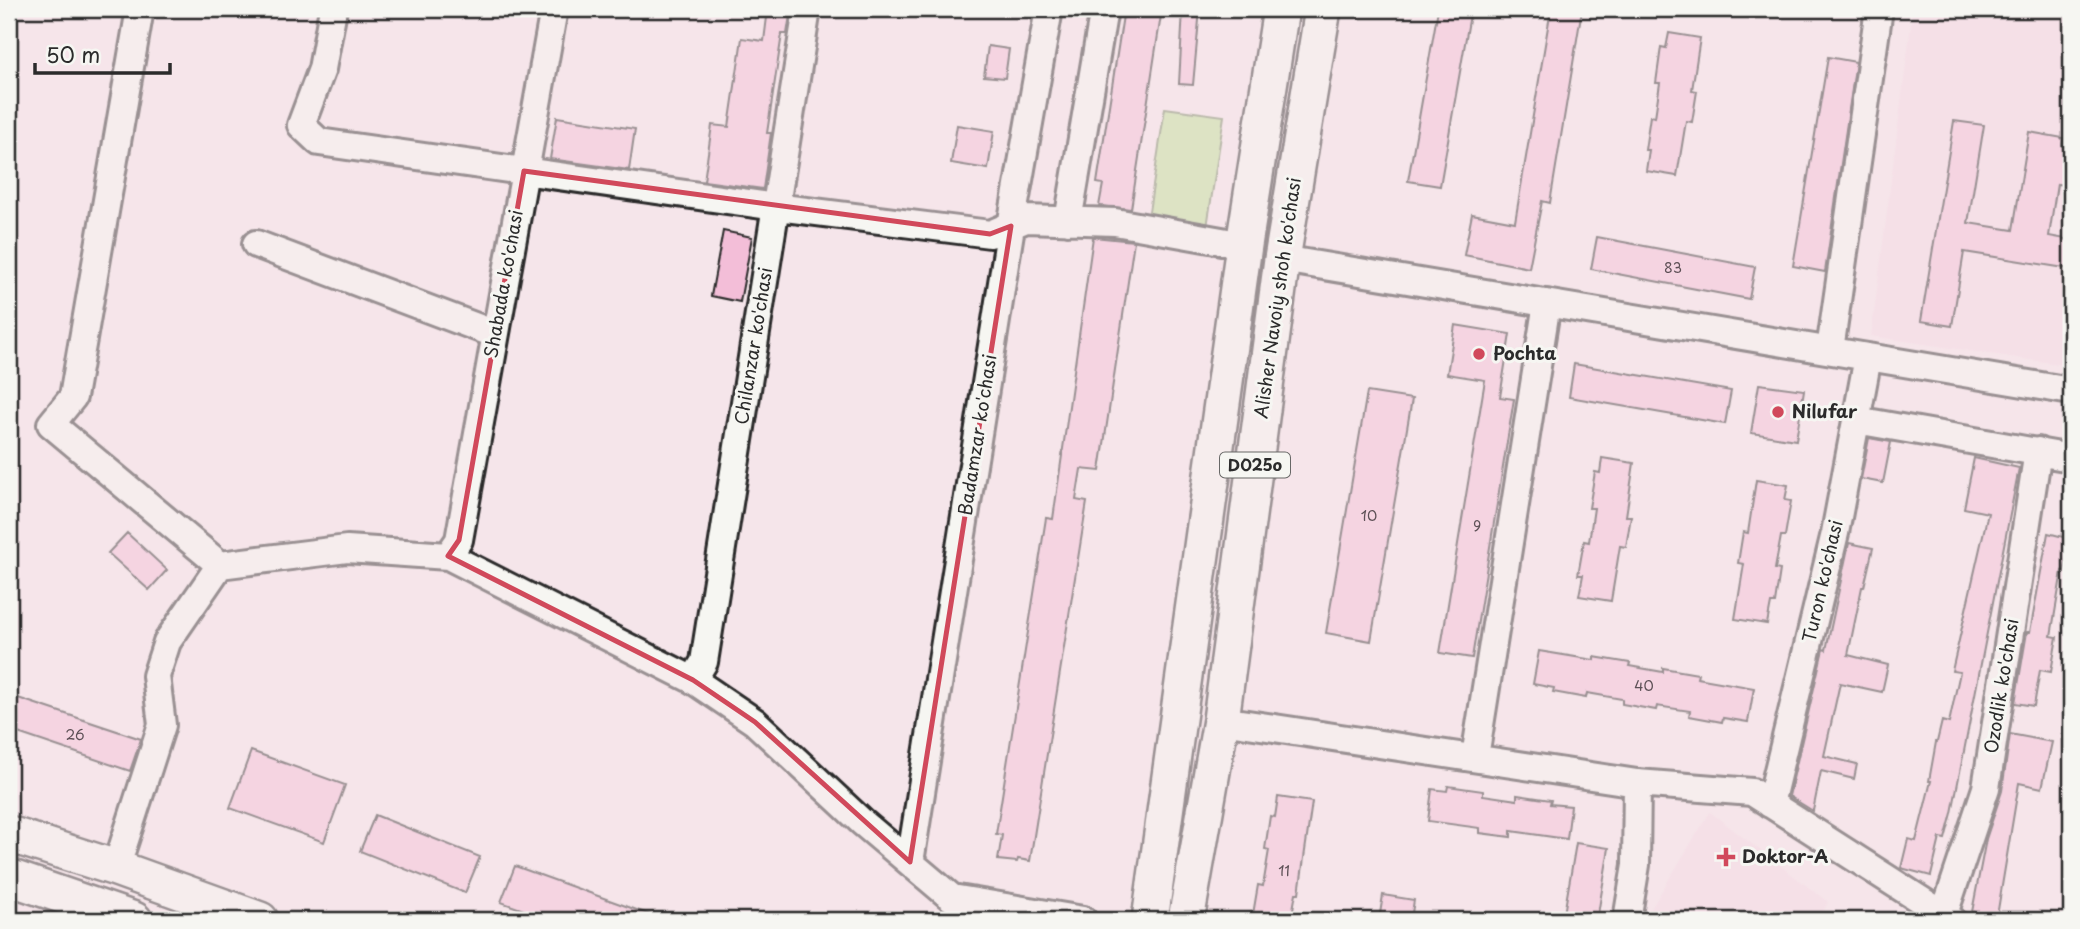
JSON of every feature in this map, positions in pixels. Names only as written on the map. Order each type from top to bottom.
[{"type":"main road","name":"D025o","points":[[1150,920],[1244,246],[1281,9]]},
{"type":"main road","name":"Alisher Navoiy shoh ko'chasi","points":[[1186,920],[1221,720],[1282,259],[1322,9]]},
{"type":"main road","points":[[9,834],[260,920]]},
{"type":"main road","points":[[9,877],[134,920]]},
{"type":"street","points":[[140,9],[73,397],[51,424],[220,565],[347,549],[448,556],[693,680],[755,722],[862,822],[952,898],[1083,920]]},
{"type":"street","points":[[333,9],[323,69],[301,125],[319,142],[776,207],[990,234],[1026,219],[1115,222],[1244,246]]},
{"type":"street","name":"Shabada ko'chasi","points":[[448,556],[458,540],[554,9]]},
{"type":"street","name":"Chilanzar ko'chasi","points":[[693,680],[704,662],[807,9]]},
{"type":"street","name":"Badamzar ko'chasi","points":[[910,862],[1011,226],[1049,9]]},
{"type":"street","points":[[1068,221],[1104,9]]},
{"type":"street","points":[[1830,351],[1879,9]]},
{"type":"street","points":[[256,244],[495,334]]},
{"type":"street","points":[[1282,259],[2071,391]]},
{"type":"street","points":[[1475,757],[1547,303]]},
{"type":"street","name":"Turon ko'chasi","points":[[1770,804],[1835,533],[1868,357]]},
{"type":"street","points":[[1856,420],[2071,458]]},
{"type":"street","name":"Ozodlik ko'chasi","points":[[1946,919],[1986,788],[2038,451]]},
{"type":"street","points":[[116,869],[162,725],[156,676],[167,642],[220,565]]},
{"type":"street","points":[[1221,720],[1637,783],[1752,792],[1946,919]]},
{"type":"street","points":[[1628,920],[1636,865],[1637,783]]},
{"type":"highlighted area","points":[[524,171],[990,234],[1011,226],[910,862],[755,722],[693,680],[448,556],[459,540]]},
{"type":"shaded area","points":[[1913,9],[2071,9],[2071,366],[1871,336]]},
{"type":"shaded area","name":"Doktor-A","points":[[1710,812],[1828,902],[1819,920],[1644,920]]},
{"type":"green space","points":[[1165,108],[1224,116],[1207,227],[1148,218]]},
{"type":"building","points":[[768,9],[791,9],[787,34],[782,34],[767,133],[771,133],[763,189],[704,181],[712,125],[729,127],[742,38],[764,41]]},
{"type":"building","points":[[1124,9],[1162,9],[1131,209],[1099,206],[1103,184],[1097,183]]},
{"type":"building","points":[[1183,9],[1200,9],[1193,85],[1179,84]]},
{"type":"building","points":[[1438,9],[1471,9],[1440,186],[1408,181]]},
{"type":"building","points":[[1551,9],[1582,9],[1550,203],[1542,201],[1529,268],[1464,255],[1472,214],[1515,222]]},
{"type":"building","points":[[1669,33],[1700,38],[1692,90],[1697,91],[1692,122],[1686,121],[1677,176],[1646,171],[1649,150],[1645,150],[1650,116],[1655,117],[1661,47],[1666,48]]},
{"type":"building","points":[[988,46],[1009,49],[1005,78],[984,76]]},
{"type":"building","points":[[1828,57],[1856,62],[1825,272],[1793,266]]},
{"type":"building","points":[[557,117],[635,129],[629,170],[550,159]]},
{"type":"building","points":[[1954,121],[1984,125],[1968,223],[2013,230],[2029,132],[2063,138],[2062,146],[2071,148],[2071,186],[2057,184],[2049,236],[2071,240],[2071,269],[1964,252],[1952,326],[1921,321]]},
{"type":"building","points":[[957,125],[994,131],[988,169],[951,163]]},
{"type":"building","points":[[723,231],[752,237],[740,302],[711,296]]},
{"type":"building","points":[[1093,237],[1134,241],[1100,471],[1081,469],[1076,500],[1087,502],[1030,861],[998,860],[1002,835],[996,834],[1046,518],[1053,519]]},
{"type":"building","points":[[1597,237],[1755,267],[1749,299],[1591,269]]},
{"type":"building","points":[[1455,325],[1510,334],[1500,397],[1514,399],[1472,658],[1440,653],[1485,380],[1447,374]]},
{"type":"building","points":[[1574,364],[1731,391],[1725,424],[1569,397]]},
{"type":"building","name":"Nilufar","points":[[1759,384],[1804,390],[1796,440],[1751,433]]},
{"type":"building","points":[[1367,392],[1412,399],[1371,641],[1326,633]]},
{"type":"building","points":[[1869,438],[1891,442],[1883,483],[1861,479]]},
{"type":"building","points":[[1602,458],[1634,463],[1626,516],[1631,516],[1626,547],[1620,546],[1611,601],[1579,596],[1583,575],[1578,575],[1584,541],[1589,542],[1594,508],[1589,508],[1595,472],[1600,473]]},
{"type":"building","points":[[1974,458],[2019,468],[1952,813],[1945,839],[1940,838],[1931,876],[1901,868],[1908,839],[1916,841],[1931,781],[1936,742],[1942,721],[1949,723],[1960,672],[1952,671],[1988,513],[1964,508]]},
{"type":"building","points":[[1756,480],[1788,485],[1785,500],[1791,501],[1785,536],[1781,536],[1775,569],[1780,570],[1775,603],[1771,603],[1767,624],[1735,619],[1744,564],[1738,563],[1743,532],[1748,533]]},
{"type":"building","points":[[127,533],[167,570],[149,590],[108,553]]},
{"type":"building","points":[[2048,533],[2071,539],[2064,572],[2062,571],[2051,636],[2057,637],[2051,672],[2040,670],[2034,706],[2015,703]]},
{"type":"building","points":[[1849,543],[1873,548],[1848,655],[1888,665],[1882,692],[1840,683],[1824,756],[1857,764],[1854,779],[1821,771],[1813,811],[1789,796],[1823,649],[1826,650]]},
{"type":"building","points":[[1539,651],[1630,663],[1629,666],[1663,672],[1663,668],[1698,674],[1697,678],[1754,688],[1748,722],[1723,718],[1722,722],[1689,716],[1690,711],[1657,706],[1656,710],[1622,704],[1622,699],[1587,693],[1586,698],[1553,692],[1554,688],[1533,684]]},
{"type":"building","points":[[9,695],[141,739],[130,771],[9,730]]},
{"type":"building","points":[[2010,734],[2052,742],[2042,788],[2019,783],[1997,916],[1972,912],[1986,839],[2002,791]]},
{"type":"building","points":[[251,751],[345,785],[324,842],[230,808]]},
{"type":"building","points":[[1448,786],[1483,791],[1483,795],[1517,800],[1517,795],[1551,800],[1550,804],[1571,806],[1567,839],[1511,831],[1511,837],[1480,833],[1480,828],[1428,821],[1432,789],[1447,791]]},
{"type":"building","points":[[1278,797],[1312,802],[1299,893],[1296,893],[1291,920],[1252,920],[1258,885],[1263,886],[1269,850],[1265,849],[1270,816],[1275,817]]},
{"type":"building","points":[[375,815],[480,857],[465,893],[360,851]]},
{"type":"building","points":[[1576,843],[1609,848],[1597,920],[1563,920]]},
{"type":"building","points":[[515,866],[659,920],[552,920],[501,902]]},
{"type":"building","points":[[1383,895],[1414,900],[1411,920],[1379,920]]},
{"type":"place","name":"Pochta","points":[[1479,354]]},
{"type":"place","name":"Nilufar","points":[[1778,412]]},
{"type":"place","name":"Doktor-A","points":[[1726,857]]}]
